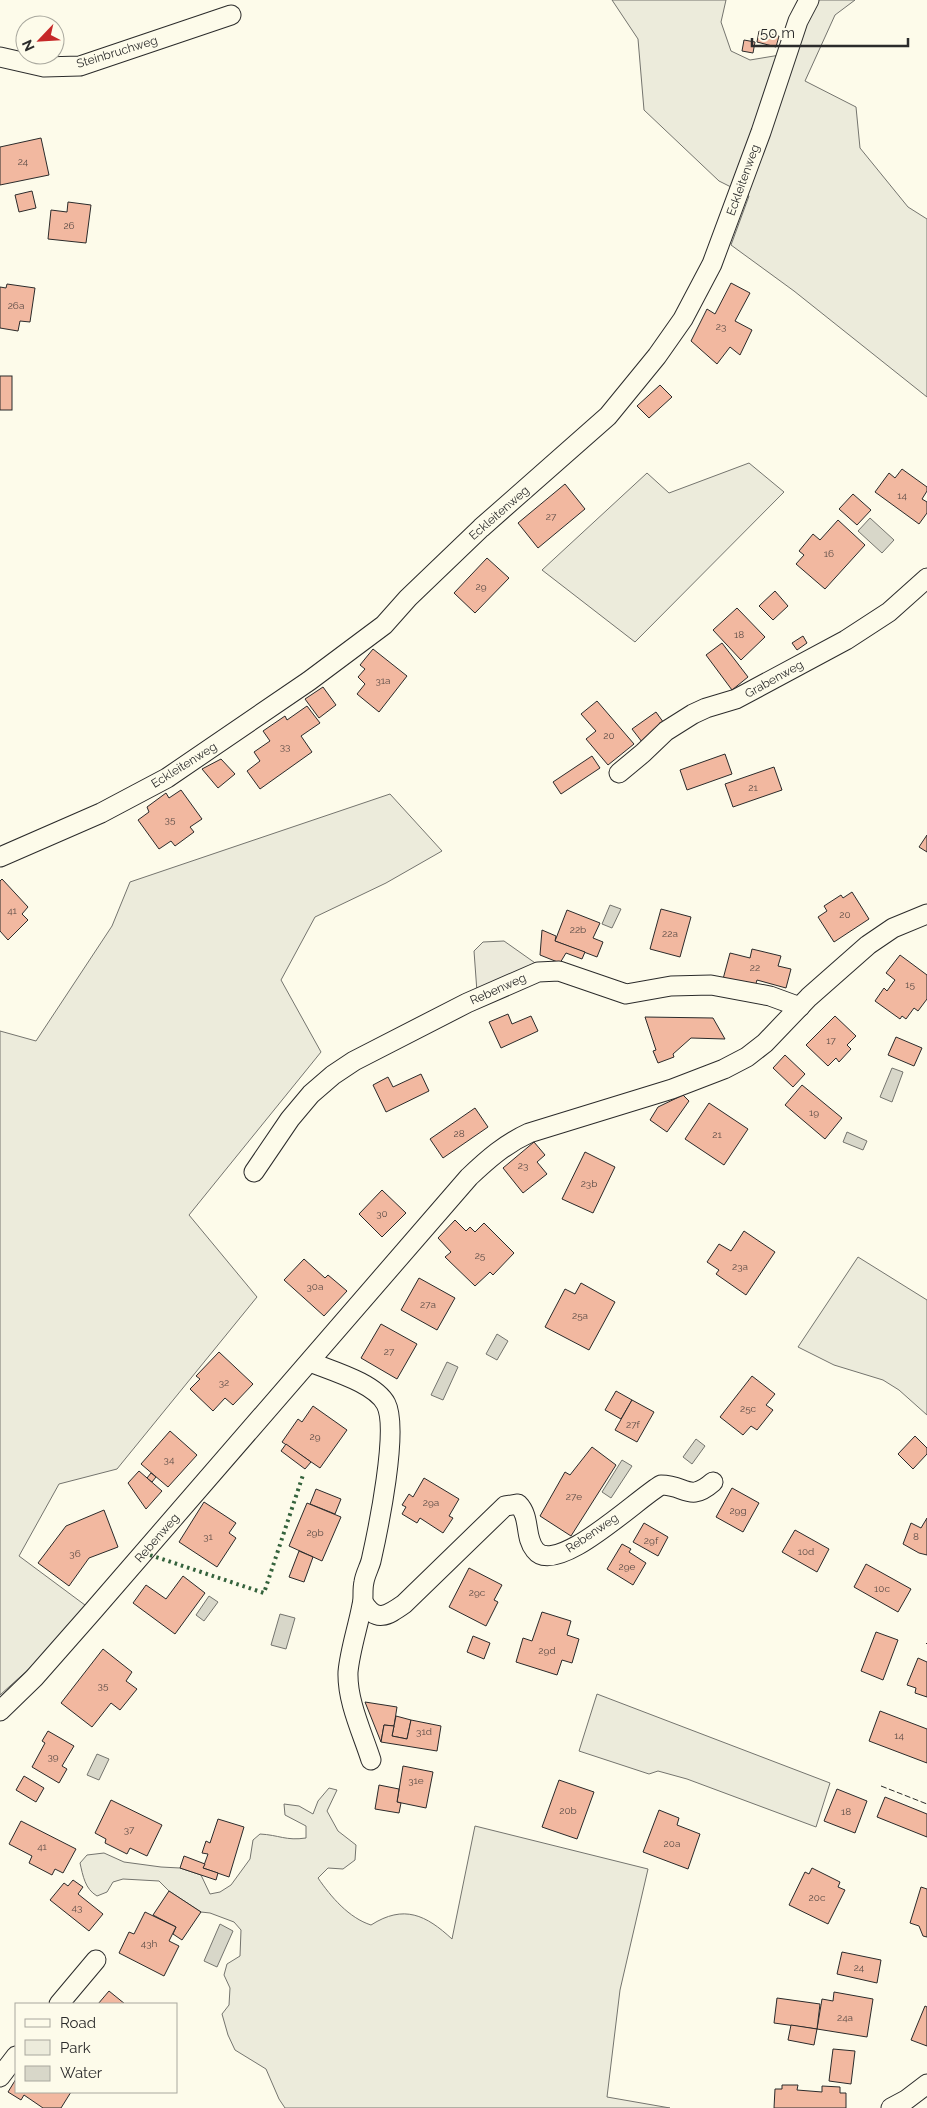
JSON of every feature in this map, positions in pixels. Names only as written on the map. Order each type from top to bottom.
[{"type":"street","name":"Eckleitenweg","points":[[0,858],[101,813],[167,778],[309,681],[384,624],[408,598],[481,528],[608,416],[657,356],[682,319],[712,264],[761,132],[798,21],[809,0]]},
{"type":"street","name":"Steinbruchweg","points":[[0,57],[44,67],[80,66],[232,15]]},
{"type":"street","name":"Grabenweg","points":[[619,772],[643,754],[666,731],[679,722],[706,708],[736,699],[846,640],[889,612],[927,578]]},
{"type":"street","name":"Rebenweg","points":[[0,1711],[34,1678],[469,1177],[495,1152],[529,1133],[672,1089],[724,1069],[747,1057],[766,1043],[800,1007],[868,944],[893,928],[927,914]]},
{"type":"street","name":"Rebenweg","points":[[254,1172],[290,1119],[311,1094],[333,1075],[354,1061],[467,1002],[538,972],[559,971],[626,994],[670,986],[711,985],[770,996],[800,1007]]},
{"type":"street","points":[[310,1362],[358,1382],[375,1392],[387,1405],[390,1418],[391,1435],[386,1477],[371,1562],[363,1584],[363,1602],[348,1672],[351,1696],[371,1760]]},
{"type":"street","name":"Rebenweg","points":[[363,1602],[368,1611],[375,1615],[383,1616],[404,1604],[505,1506],[518,1504],[524,1509],[534,1550],[540,1555],[556,1556],[594,1535],[661,1485],[669,1485],[694,1493],[704,1490],[713,1482]]},
{"type":"street","points":[[60,2003],[96,1960]]},
{"type":"street","points":[[0,2077],[15,2057]]},
{"type":"street","points":[[891,2108],[906,2100],[927,2084]]},
{"type":"green space","points":[[612,0],[726,0],[721,22],[731,51],[750,60],[780,55],[802,0],[855,0],[835,15],[805,81],[856,107],[860,148],[908,207],[927,219],[927,397],[794,291],[731,245],[749,196],[719,181],[644,110],[638,39]]},
{"type":"green space","points":[[749,463],[784,492],[635,642],[542,570],[647,473],[669,493]]},
{"type":"green space","points":[[390,794],[442,851],[386,883],[315,917],[281,980],[321,1052],[189,1215],[257,1297],[117,1469],[59,1484],[19,1556],[93,1611],[0,1695],[0,1031],[36,1041],[112,926],[130,882]]},
{"type":"green space","points":[[858,1257],[927,1300],[927,1415],[899,1390],[883,1380],[834,1365],[798,1347]]},
{"type":"green space","points":[[597,1694],[830,1783],[816,1827],[687,1779],[658,1771],[649,1774],[579,1751]]},
{"type":"green space","points":[[329,1788],[337,1790],[327,1811],[338,1831],[356,1845],[355,1860],[343,1869],[328,1868],[318,1878],[341,1906],[355,1917],[371,1925],[394,1915],[414,1915],[424,1918],[452,1939],[475,1826],[648,1869],[620,1990],[607,2097],[670,2108],[285,2108],[266,2069],[235,2050],[222,2014],[229,2005],[230,1988],[224,1975],[227,1964],[240,1956],[241,1930],[234,1922],[210,1913],[201,1912],[169,1891],[159,1881],[123,1879],[113,1882],[107,1892],[97,1896],[87,1886],[80,1863],[87,1855],[104,1853],[124,1862],[180,1868],[201,1875],[210,1894],[220,1892],[231,1885],[250,1859],[253,1840],[260,1834],[299,1839],[306,1838],[306,1826],[285,1815],[284,1804],[299,1806],[313,1814],[318,1801]]},
{"type":"shaded area","points":[[504,941],[538,965],[477,992],[474,951],[483,942]]},
{"type":"water","points":[[870,518],[894,540],[882,553],[858,531]]},
{"type":"water","points":[[610,905],[621,909],[612,928],[602,924]]},
{"type":"water","points":[[892,1068],[903,1072],[892,1102],[880,1097]]},
{"type":"water","points":[[847,1132],[867,1141],[863,1150],[843,1142]]},
{"type":"water","points":[[497,1334],[508,1341],[497,1360],[486,1354]]},
{"type":"water","points":[[447,1362],[458,1367],[443,1400],[431,1395]]},
{"type":"water","points":[[696,1439],[705,1446],[692,1464],[683,1457]]},
{"type":"water","points":[[622,1460],[632,1466],[611,1498],[602,1492]]},
{"type":"water","points":[[209,1596],[218,1602],[204,1621],[196,1615]]},
{"type":"water","points":[[280,1614],[295,1618],[286,1649],[271,1645]]},
{"type":"water","points":[[97,1754],[109,1759],[99,1780],[87,1775]]},
{"type":"water","points":[[220,1924],[233,1931],[217,1967],[204,1961]]},
{"type":"building","points":[[759,31],[779,36],[776,47],[757,42]]},
{"type":"building","points":[[744,40],[755,42],[753,53],[742,51]]},
{"type":"building","points":[[41,138],[49,175],[0,185],[0,147]]},
{"type":"building","points":[[32,191],[36,208],[19,212],[15,195]]},
{"type":"building","points":[[68,202],[91,205],[86,243],[48,239],[51,210],[67,212]]},
{"type":"building","points":[[731,283],[750,293],[735,321],[752,330],[740,355],[730,347],[717,364],[691,341],[707,309],[715,314]]},
{"type":"building","points":[[7,284],[35,288],[30,322],[20,321],[18,331],[0,328],[0,287],[6,288]]},
{"type":"building","points":[[0,376],[12,376],[12,410],[0,410]]},
{"type":"building","points":[[660,385],[672,397],[649,418],[637,406]]},
{"type":"building","points":[[902,469],[927,487],[927,491],[922,499],[927,502],[927,513],[919,524],[875,492],[889,473],[895,478]]},
{"type":"building","points":[[565,484],[585,509],[538,548],[518,523]]},
{"type":"building","points":[[853,494],[871,510],[857,525],[839,509]]},
{"type":"building","points":[[838,520],[865,545],[825,589],[796,564],[804,555],[799,551],[813,534],[820,540]]},
{"type":"building","points":[[487,558],[509,578],[475,613],[454,593]]},
{"type":"building","points":[[775,591],[788,606],[773,620],[759,606]]},
{"type":"building","points":[[737,608],[765,637],[741,660],[713,630]]},
{"type":"building","points":[[803,636],[807,643],[797,650],[792,643]]},
{"type":"building","points":[[722,643],[748,677],[732,690],[706,655]]},
{"type":"building","points":[[373,649],[407,676],[379,712],[357,694],[365,684],[358,677],[365,669],[360,665]]},
{"type":"building","points":[[323,687],[336,705],[319,718],[305,699]]},
{"type":"building","points":[[597,701],[634,744],[608,765],[586,739],[596,731],[581,714]]},
{"type":"building","points":[[307,706],[320,723],[301,736],[312,752],[260,789],[247,771],[260,761],[254,752],[270,741],[263,731],[285,716],[287,720]]},
{"type":"building","points":[[656,712],[666,726],[642,742],[632,729]]},
{"type":"building","points":[[725,754],[732,774],[687,790],[680,770]]},
{"type":"building","points":[[592,756],[600,768],[561,794],[553,782]]},
{"type":"building","points":[[221,759],[235,774],[218,788],[202,769]]},
{"type":"building","points":[[774,767],[782,790],[733,807],[725,784]]},
{"type":"building","points":[[181,790],[202,819],[190,827],[194,832],[175,846],[171,841],[159,849],[138,820],[149,812],[147,807],[166,793],[169,798]]},
{"type":"building","points":[[927,835],[927,852],[919,847]]},
{"type":"building","points":[[2,879],[28,907],[22,914],[28,920],[8,940],[0,931],[0,881]]},
{"type":"building","points":[[852,892],[869,919],[834,942],[818,917],[827,911],[824,906],[841,895],[843,898]]},
{"type":"building","points":[[661,909],[691,917],[680,957],[650,949]]},
{"type":"building","points":[[567,910],[600,923],[593,938],[603,942],[597,957],[555,941]]},
{"type":"building","points":[[542,930],[556,936],[555,941],[585,952],[582,959],[566,953],[560,963],[540,955]]},
{"type":"building","points":[[752,949],[781,956],[778,966],[791,969],[786,988],[757,980],[755,987],[723,979],[730,953],[750,958]]},
{"type":"building","points":[[900,955],[927,975],[927,999],[918,1011],[914,1008],[906,1019],[902,1016],[900,1019],[875,1001],[884,988],[887,991],[895,980],[886,973]]},
{"type":"building","points":[[508,1014],[512,1024],[531,1016],[538,1031],[501,1048],[489,1022]]},
{"type":"building","points":[[835,1016],[856,1036],[847,1045],[851,1049],[839,1062],[836,1058],[828,1066],[806,1045]]},
{"type":"building","points":[[645,1017],[713,1018],[725,1039],[691,1038],[673,1054],[674,1057],[658,1063],[653,1051],[656,1050]]},
{"type":"building","points":[[896,1037],[922,1048],[914,1066],[888,1055]]},
{"type":"building","points":[[785,1055],[805,1074],[793,1087],[773,1068]]},
{"type":"building","points":[[421,1074],[429,1091],[386,1112],[373,1085],[388,1077],[393,1087]]},
{"type":"building","points":[[802,1085],[842,1118],[825,1139],[785,1105]]},
{"type":"building","points":[[683,1095],[689,1101],[667,1132],[650,1120],[658,1107]]},
{"type":"building","points":[[709,1103],[748,1129],[724,1165],[685,1139]]},
{"type":"building","points":[[475,1108],[488,1127],[443,1158],[430,1139]]},
{"type":"building","points":[[534,1142],[545,1155],[537,1162],[547,1174],[523,1193],[503,1168]]},
{"type":"building","points":[[585,1152],[615,1167],[593,1213],[562,1199]]},
{"type":"building","points":[[382,1190],[406,1213],[382,1237],[359,1214]]},
{"type":"building","points":[[455,1220],[466,1231],[470,1227],[475,1232],[484,1223],[514,1253],[493,1275],[490,1272],[475,1286],[445,1257],[451,1252],[438,1238]]},
{"type":"building","points":[[744,1231],[775,1252],[746,1295],[716,1274],[719,1270],[707,1262],[719,1244],[731,1251]]},
{"type":"building","points":[[304,1259],[325,1278],[328,1275],[347,1291],[324,1316],[284,1280]]},
{"type":"building","points":[[419,1278],[455,1298],[437,1330],[401,1310]]},
{"type":"building","points":[[581,1283],[615,1302],[589,1350],[545,1327],[565,1289],[575,1294]]},
{"type":"building","points":[[381,1324],[417,1344],[397,1379],[361,1358]]},
{"type":"building","points":[[219,1352],[253,1384],[233,1405],[225,1398],[213,1411],[190,1389],[200,1379],[196,1376]]},
{"type":"building","points":[[752,1376],[775,1394],[766,1405],[773,1410],[757,1430],[751,1426],[743,1435],[720,1417]]},
{"type":"building","points":[[616,1391],[632,1400],[621,1419],[605,1410]]},
{"type":"building","points":[[632,1400],[654,1412],[637,1442],[615,1430]]},
{"type":"building","points":[[313,1406],[347,1430],[320,1468],[282,1442],[298,1419],[302,1422]]},
{"type":"building","points":[[170,1431],[197,1455],[168,1487],[141,1464]]},
{"type":"building","points":[[915,1436],[927,1448],[927,1454],[913,1469],[898,1454]]},
{"type":"building","points":[[286,1444],[311,1462],[305,1469],[281,1451]]},
{"type":"building","points":[[592,1447],[616,1465],[571,1536],[540,1516],[565,1472],[570,1475]]},
{"type":"building","points":[[139,1471],[162,1491],[146,1509],[128,1483]]},
{"type":"building","points":[[151,1473],[156,1477],[152,1482],[147,1478]]},
{"type":"building","points":[[424,1478],[459,1499],[449,1516],[453,1518],[443,1533],[420,1518],[417,1523],[402,1514],[406,1507],[402,1505],[409,1494],[413,1497]]},
{"type":"building","points":[[732,1488],[759,1503],[743,1532],[716,1517]]},
{"type":"building","points":[[316,1489],[341,1499],[335,1514],[310,1504]]},
{"type":"building","points":[[204,1502],[236,1523],[229,1533],[236,1538],[217,1567],[179,1542]]},
{"type":"building","points":[[307,1503],[341,1517],[322,1561],[289,1546]]},
{"type":"building","points":[[104,1510],[118,1547],[89,1558],[69,1586],[38,1563],[66,1526]]},
{"type":"building","points":[[927,1518],[927,1555],[919,1553],[903,1544],[911,1523],[921,1528]]},
{"type":"building","points":[[644,1523],[668,1537],[658,1556],[633,1542]]},
{"type":"building","points":[[795,1530],[829,1549],[817,1572],[782,1552]]},
{"type":"building","points":[[622,1544],[631,1549],[629,1552],[646,1563],[633,1585],[607,1569]]},
{"type":"building","points":[[299,1551],[313,1557],[304,1582],[289,1577]]},
{"type":"building","points":[[866,1564],[911,1589],[898,1612],[854,1587]]},
{"type":"building","points":[[469,1568],[502,1585],[494,1600],[498,1602],[486,1626],[449,1607]]},
{"type":"building","points":[[183,1576],[205,1593],[175,1634],[133,1603],[146,1585],[166,1599]]},
{"type":"building","points":[[542,1612],[571,1621],[567,1635],[579,1639],[572,1663],[562,1660],[557,1675],[516,1662],[523,1638],[532,1641]]},
{"type":"building","points":[[876,1632],[898,1640],[883,1680],[861,1671]]},
{"type":"building","points":[[473,1636],[490,1643],[484,1659],[467,1652]]},
{"type":"building","points":[[103,1649],[132,1672],[126,1681],[137,1689],[120,1710],[111,1703],[92,1727],[61,1703]]},
{"type":"building","points":[[918,1658],[927,1662],[927,1697],[915,1693],[916,1688],[907,1685]]},
{"type":"building","points":[[365,1702],[397,1707],[394,1726],[384,1725],[381,1742]]},
{"type":"building","points":[[880,1711],[927,1729],[927,1763],[869,1741]]},
{"type":"building","points":[[396,1716],[411,1720],[407,1739],[392,1736]]},
{"type":"building","points":[[411,1720],[441,1726],[437,1751],[381,1742],[384,1725],[394,1726],[392,1736],[407,1739]]},
{"type":"building","points":[[48,1731],[74,1746],[62,1766],[67,1769],[59,1783],[32,1767],[45,1743],[42,1741]]},
{"type":"building","points":[[403,1766],[433,1772],[426,1808],[397,1802]]},
{"type":"building","points":[[24,1776],[44,1788],[36,1802],[16,1790]]},
{"type":"building","points":[[559,1780],[594,1792],[577,1839],[542,1827]]},
{"type":"building","points":[[379,1785],[399,1789],[397,1802],[401,1803],[399,1813],[375,1809]]},
{"type":"building","points":[[837,1789],[867,1801],[855,1833],[824,1821]]},
{"type":"building","points":[[885,1797],[927,1814],[927,1837],[877,1817]]},
{"type":"building","points":[[111,1800],[162,1825],[147,1856],[130,1848],[127,1854],[105,1843],[106,1839],[95,1833]]},
{"type":"building","points":[[659,1810],[679,1818],[677,1825],[700,1834],[688,1869],[643,1852]]},
{"type":"building","points":[[218,1819],[244,1827],[229,1877],[203,1868],[208,1854],[202,1853],[206,1841],[210,1843]]},
{"type":"building","points":[[21,1821],[76,1849],[63,1873],[55,1869],[52,1875],[29,1863],[32,1856],[9,1844]]},
{"type":"building","points":[[184,1856],[205,1864],[203,1868],[218,1873],[216,1880],[180,1868]]},
{"type":"building","points":[[812,1868],[840,1882],[838,1887],[845,1890],[828,1924],[789,1905],[805,1872],[809,1874]]},
{"type":"building","points":[[73,1880],[83,1887],[78,1894],[103,1914],[89,1931],[50,1900],[64,1883],[68,1886]]},
{"type":"building","points":[[921,1887],[927,1889],[927,1937],[923,1936],[919,1926],[910,1923]]},
{"type":"building","points":[[169,1891],[201,1912],[182,1940],[173,1934],[176,1927],[153,1915]]},
{"type":"building","points":[[145,1912],[176,1927],[169,1941],[179,1946],[164,1976],[119,1953],[129,1932],[134,1934]]},
{"type":"building","points":[[842,1952],[881,1960],[877,1983],[837,1974]]},
{"type":"building","points":[[109,1991],[124,2003],[99,2003]]},
{"type":"building","points":[[834,1992],[873,1999],[867,2037],[817,2029],[822,1999],[833,2001]]},
{"type":"building","points":[[777,1998],[820,2004],[817,2029],[774,2023]]},
{"type":"building","points":[[925,2006],[927,2007],[927,2046],[911,2040]]},
{"type":"building","points":[[791,2025],[817,2029],[814,2045],[788,2040]]},
{"type":"building","points":[[833,2049],[855,2051],[851,2084],[829,2081]]},
{"type":"building","points":[[15,2081],[15,2093],[70,2093],[61,2108],[43,2108],[24,2095],[21,2100],[8,2092]]},
{"type":"building","points":[[782,2085],[798,2085],[797,2090],[822,2092],[822,2086],[840,2087],[840,2093],[846,2093],[846,2108],[774,2108],[775,2089],[782,2089]]},
{"type":"hedge","points":[[150,1555],[264,1593],[303,1475]]},
{"type":"fence","points":[[881,1786],[927,1804]]}]
